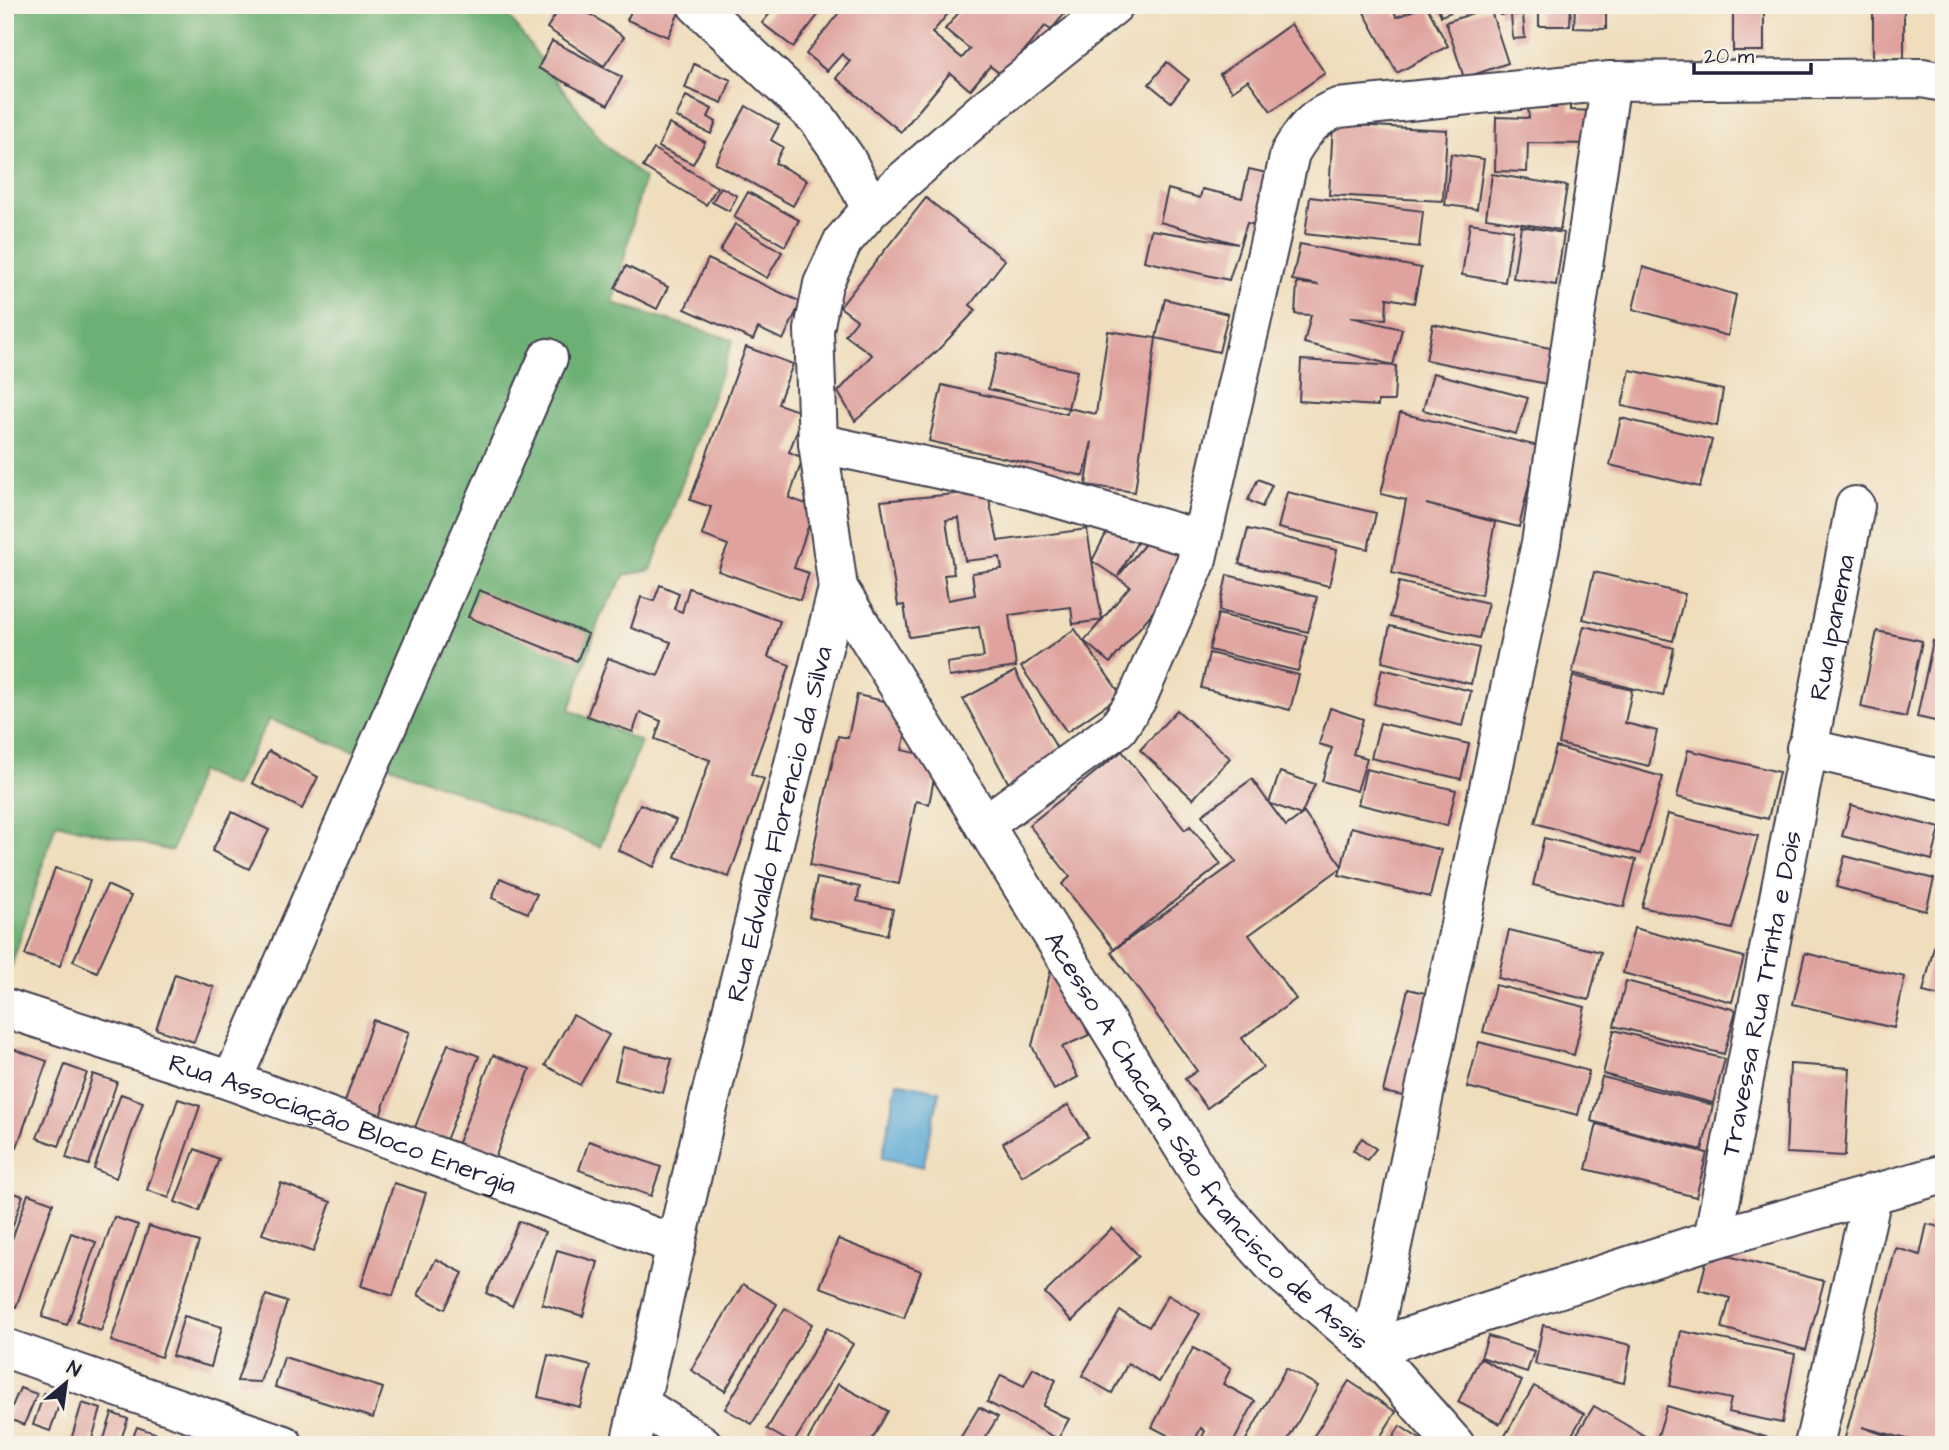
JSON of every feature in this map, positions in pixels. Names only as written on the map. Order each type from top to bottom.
[{"type":"street","points":[[697,5],[817,118],[846,159],[871,209]]},
{"type":"street","name":"Rua Edvaldo Florencio da Silva","points":[[629,1445],[838,588],[818,443],[814,330],[823,284],[843,241],[871,209],[1103,8]]},
{"type":"street","points":[[984,825],[1118,728],[1136,699],[1196,563],[1290,153],[1303,131],[1321,114],[1338,108],[1611,81],[1922,78],[1944,82]]},
{"type":"street","points":[[1455,1445],[1370,1349],[1541,543],[1611,81]]},
{"type":"street","points":[[232,1081],[548,358]]},
{"type":"street","points":[[818,443],[1012,485],[1202,540]]},
{"type":"street","name":"Rua Ipanema","points":[[1806,748],[1855,506]]},
{"type":"street","name":"Acesso A Chacara São francisco de Assis","points":[[838,588],[1216,1200],[1276,1268],[1370,1349],[1713,1239],[1874,1193]]},
{"type":"street","points":[[1806,748],[1944,780]]},
{"type":"street","name":"Travessa Rua Trinta e Dois","points":[[1713,1239],[1806,748]]},
{"type":"street","name":"Rua Associação Bloco Energia","points":[[5,1008],[232,1081],[676,1245]]},
{"type":"street","points":[[1814,1445],[1874,1193],[1944,1174]]},
{"type":"street","points":[[5,1348],[284,1445]]},
{"type":"street","points":[[639,1404],[702,1445]]},
{"type":"green space","points":[[5,5],[500,5],[605,145],[644,178],[613,303],[733,340],[651,570],[625,575],[600,617],[570,710],[641,742],[600,847],[269,719],[234,787],[199,771],[172,851],[56,823],[5,987]]},
{"type":"water","points":[[897,1082],[940,1091],[923,1167],[882,1158]]},
{"type":"building","points":[[562,5],[577,5],[624,37],[604,66],[547,28]]},
{"type":"building","points":[[634,5],[674,5],[681,8],[668,37],[627,20]]},
{"type":"building","points":[[773,5],[826,5],[793,47],[762,23],[775,7]]},
{"type":"building","points":[[845,5],[955,5],[932,33],[962,58],[970,49],[945,29],[965,5],[1061,5],[1067,11],[1051,30],[1045,26],[1003,76],[990,66],[970,90],[950,73],[901,132],[836,78],[850,61],[842,54],[827,71],[806,54]]},
{"type":"building","points":[[1360,5],[1390,5],[1397,17],[1426,5],[1448,46],[1397,73]]},
{"type":"building","points":[[1437,5],[1470,5],[1441,16]]},
{"type":"building","points":[[1498,5],[1538,5],[1538,8],[1500,15]]},
{"type":"building","points":[[1539,5],[1571,5],[1570,26],[1539,26]]},
{"type":"building","points":[[1575,5],[1606,5],[1606,29],[1574,28]]},
{"type":"building","points":[[1733,5],[1764,5],[1764,51],[1733,51]]},
{"type":"building","points":[[1873,5],[1904,5],[1904,58],[1873,58]]},
{"type":"building","points":[[1490,8],[1508,63],[1464,78],[1446,22]]},
{"type":"building","points":[[1523,14],[1525,38],[1513,39],[1511,15]]},
{"type":"building","points":[[1291,24],[1325,73],[1271,111],[1248,80],[1232,91],[1220,74]]},
{"type":"building","points":[[552,41],[622,77],[608,105],[538,68]]},
{"type":"building","points":[[1167,62],[1189,80],[1171,102],[1149,84]]},
{"type":"building","points":[[694,64],[731,80],[722,103],[685,88]]},
{"type":"building","points":[[686,96],[712,109],[708,117],[716,122],[711,134],[676,117]]},
{"type":"building","points":[[1556,96],[1570,96],[1570,110],[1595,111],[1594,144],[1528,143],[1527,172],[1495,171],[1496,117],[1529,118],[1528,107],[1556,108]]},
{"type":"building","points":[[746,106],[779,125],[771,140],[783,147],[775,163],[807,180],[793,206],[715,163]]},
{"type":"building","points":[[669,124],[705,142],[693,164],[658,147]]},
{"type":"building","points":[[1333,124],[1447,130],[1443,201],[1329,195]]},
{"type":"building","points":[[654,149],[717,187],[706,205],[643,167]]},
{"type":"building","points":[[1451,154],[1484,159],[1477,209],[1445,205]]},
{"type":"building","points":[[1249,169],[1271,174],[1260,226],[1247,223],[1229,280],[1144,261],[1151,230],[1238,244],[1160,222],[1168,189],[1200,198],[1202,189],[1242,198]]},
{"type":"building","points":[[1492,174],[1567,186],[1560,230],[1486,218]]},
{"type":"building","points":[[721,187],[737,196],[729,211],[712,202]]},
{"type":"building","points":[[748,192],[799,220],[785,246],[734,217]]},
{"type":"building","points":[[1310,197],[1423,211],[1419,247],[1305,234]]},
{"type":"building","points":[[926,198],[1005,260],[970,305],[976,310],[936,352],[855,421],[838,392],[872,355],[845,335],[857,320],[840,307]]},
{"type":"building","points":[[1470,223],[1513,230],[1505,282],[1462,275]]},
{"type":"building","points":[[735,224],[782,252],[767,278],[720,251]]},
{"type":"building","points":[[1521,226],[1564,233],[1556,285],[1513,278]]},
{"type":"building","points":[[1300,244],[1421,268],[1414,303],[1387,298],[1386,319],[1350,317],[1402,329],[1393,365],[1304,343],[1311,315],[1295,314],[1297,283],[1319,285],[1292,280]]},
{"type":"building","points":[[708,259],[801,302],[783,340],[758,328],[753,340],[685,309]]},
{"type":"building","points":[[626,266],[668,287],[657,309],[615,288]]},
{"type":"building","points":[[1643,267],[1736,295],[1728,336],[1633,309]]},
{"type":"building","points":[[1165,299],[1228,314],[1219,352],[1156,338]]},
{"type":"building","points":[[1433,324],[1555,349],[1547,384],[1426,360]]},
{"type":"building","points":[[1108,331],[1156,338],[1135,492],[1086,485],[1092,441],[1084,476],[929,441],[942,385],[1067,414],[1068,408],[1096,414]]},
{"type":"building","points":[[746,347],[793,364],[778,404],[804,413],[789,452],[803,458],[789,498],[815,507],[794,568],[809,573],[800,600],[718,571],[728,545],[702,535],[711,507],[690,500]]},
{"type":"building","points":[[997,353],[1077,371],[1068,408],[988,389]]},
{"type":"building","points":[[1301,360],[1396,366],[1394,401],[1378,401],[1378,406],[1299,401]]},
{"type":"building","points":[[1630,370],[1723,390],[1717,426],[1622,406]]},
{"type":"building","points":[[1433,373],[1528,398],[1516,434],[1423,410]]},
{"type":"building","points":[[1400,413],[1538,446],[1519,527],[1426,504],[1495,522],[1481,595],[1392,573],[1406,500],[1381,494]]},
{"type":"building","points":[[1621,418],[1712,440],[1700,487],[1610,465]]},
{"type":"building","points":[[1258,479],[1272,485],[1262,507],[1248,500]]},
{"type":"building","points":[[987,491],[998,541],[1087,529],[1102,620],[1073,624],[1071,607],[1009,615],[1016,667],[949,677],[947,663],[984,657],[979,627],[909,637],[904,605],[898,606],[881,501]],"holes":[[[959,518],[965,561],[1000,557],[1002,569],[972,573],[975,595],[948,600],[944,575],[954,574],[946,520]]]},
{"type":"building","points":[[1287,492],[1376,513],[1368,549],[1278,528]]},
{"type":"building","points":[[1110,526],[1138,541],[1118,576],[1155,532],[1193,564],[1110,663],[1084,641],[1130,586],[1092,561]]},
{"type":"building","points":[[1248,529],[1337,550],[1329,586],[1239,564]]},
{"type":"building","points":[[1594,572],[1685,594],[1673,641],[1583,619]]},
{"type":"building","points":[[1227,575],[1317,597],[1308,632],[1219,611]]},
{"type":"building","points":[[1399,582],[1488,603],[1479,638],[1390,617]]},
{"type":"building","points":[[660,585],[679,593],[674,609],[682,612],[689,588],[780,621],[768,657],[790,665],[751,774],[764,779],[729,877],[675,857],[710,760],[655,739],[661,721],[640,712],[633,732],[587,716],[608,658],[658,676],[671,642],[631,628],[641,597],[654,601]]},
{"type":"building","points":[[479,590],[588,634],[577,661],[468,617]]},
{"type":"building","points":[[1218,614],[1307,636],[1298,671],[1209,650]]},
{"type":"building","points":[[1390,626],[1479,648],[1471,684],[1382,662]]},
{"type":"building","points":[[1584,626],[1674,648],[1663,696],[1572,673]]},
{"type":"building","points":[[1075,629],[1121,695],[1067,732],[1021,667]]},
{"type":"building","points":[[1877,631],[1922,641],[1906,717],[1861,707]]},
{"type":"building","points":[[1933,641],[1944,644],[1944,723],[1917,717]]},
{"type":"building","points":[[1209,653],[1299,675],[1290,710],[1201,688]]},
{"type":"building","points":[[1382,669],[1471,691],[1463,726],[1374,704]]},
{"type":"building","points":[[1015,671],[1062,758],[1010,786],[963,699]]},
{"type":"building","points":[[1573,676],[1632,690],[1625,723],[1657,731],[1649,766],[1559,744]]},
{"type":"building","points":[[857,695],[911,707],[902,750],[938,758],[929,804],[916,801],[899,884],[810,865],[838,736],[848,738]]},
{"type":"building","points":[[1330,708],[1363,719],[1353,754],[1367,758],[1357,791],[1322,781],[1332,748],[1319,744]]},
{"type":"building","points":[[1177,710],[1230,758],[1193,799],[1140,750]]},
{"type":"building","points":[[1380,723],[1469,744],[1461,779],[1371,758]]},
{"type":"building","points":[[1556,747],[1663,777],[1640,854],[1535,823]]},
{"type":"building","points":[[1688,750],[1779,772],[1768,819],[1677,797]]},
{"type":"building","points":[[269,751],[318,777],[302,809],[252,783]]},
{"type":"building","points":[[1122,751],[1185,830],[1190,826],[1221,864],[1114,949],[1062,884],[1070,877],[1029,825]]},
{"type":"building","points":[[1366,769],[1456,790],[1447,826],[1358,804]]},
{"type":"building","points":[[1280,772],[1315,784],[1301,815],[1269,803]]},
{"type":"building","points":[[1252,779],[1286,826],[1304,813],[1342,866],[1351,827],[1441,850],[1430,897],[1339,875],[1341,868],[1249,935],[1296,999],[1242,1038],[1263,1067],[1207,1108],[1185,1079],[1197,1071],[1111,952],[1236,862],[1202,815]]},
{"type":"building","points":[[640,804],[676,820],[654,867],[618,850]]},
{"type":"building","points":[[1851,805],[1940,828],[1932,860],[1842,836]]},
{"type":"building","points":[[232,812],[269,830],[249,869],[212,851]]},
{"type":"building","points":[[1668,814],[1758,836],[1732,929],[1642,907]]},
{"type":"building","points":[[1544,838],[1636,860],[1624,907],[1533,885]]},
{"type":"building","points":[[1845,856],[1934,879],[1926,911],[1836,887]]},
{"type":"building","points":[[55,868],[90,880],[60,966],[25,955]]},
{"type":"building","points":[[500,878],[537,894],[528,913],[492,898]]},
{"type":"building","points":[[817,878],[860,887],[857,901],[893,909],[887,935],[809,917]]},
{"type":"building","points":[[107,885],[131,896],[97,972],[73,961]]},
{"type":"building","points":[[1634,928],[1744,957],[1732,1002],[1623,973]]},
{"type":"building","points":[[1509,930],[1601,952],[1589,1000],[1498,978]]},
{"type":"building","points":[[1936,938],[1944,939],[1944,997],[1923,992]]},
{"type":"building","points":[[1805,953],[1905,977],[1894,1028],[1793,1004]]},
{"type":"building","points":[[1054,957],[1089,1035],[1062,1047],[1078,1077],[1054,1090],[1032,1046]]},
{"type":"building","points":[[175,974],[214,987],[194,1042],[156,1029]]},
{"type":"building","points":[[1626,981],[1736,1010],[1724,1054],[1614,1026]]},
{"type":"building","points":[[1495,985],[1585,1007],[1574,1055],[1483,1032]]},
{"type":"building","points":[[1408,989],[1433,995],[1408,1097],[1383,1092]]},
{"type":"building","points":[[573,1015],[609,1035],[580,1085],[545,1065]]},
{"type":"building","points":[[373,1020],[409,1032],[379,1119],[343,1107]]},
{"type":"building","points":[[1614,1030],[1725,1059],[1713,1103],[1603,1074]]},
{"type":"building","points":[[1479,1042],[1589,1071],[1578,1115],[1467,1087]]},
{"type":"building","points":[[448,1044],[479,1056],[445,1143],[414,1130]]},
{"type":"building","points":[[623,1047],[672,1059],[663,1093],[615,1080]]},
{"type":"building","points":[[13,1049],[47,1061],[17,1147],[5,1143],[5,1071]]},
{"type":"building","points":[[493,1055],[530,1069],[494,1160],[457,1145]]},
{"type":"building","points":[[1790,1064],[1850,1068],[1845,1156],[1786,1153]]},
{"type":"building","points":[[65,1065],[87,1073],[59,1146],[37,1138]]},
{"type":"building","points":[[93,1074],[117,1082],[89,1165],[66,1158]]},
{"type":"building","points":[[1602,1077],[1713,1105],[1702,1150],[1591,1121]]},
{"type":"building","points":[[121,1094],[143,1102],[116,1178],[94,1169]]},
{"type":"building","points":[[178,1099],[200,1106],[169,1198],[147,1190]]},
{"type":"building","points":[[1068,1105],[1088,1137],[1022,1176],[1003,1143]]},
{"type":"building","points":[[1597,1124],[1707,1153],[1696,1197],[1586,1169]]},
{"type":"building","points":[[1362,1138],[1376,1149],[1367,1160],[1353,1150]]},
{"type":"building","points":[[589,1141],[661,1167],[651,1196],[579,1170]]},
{"type":"building","points":[[195,1149],[219,1159],[199,1211],[175,1202]]},
{"type":"building","points":[[281,1183],[331,1202],[313,1252],[262,1234]]},
{"type":"building","points":[[394,1183],[426,1193],[393,1296],[361,1286]]},
{"type":"building","points":[[5,1190],[23,1196],[6,1245],[5,1245]]},
{"type":"building","points":[[28,1194],[53,1203],[16,1307],[5,1304],[5,1259]]},
{"type":"building","points":[[114,1217],[138,1225],[101,1331],[77,1322]]},
{"type":"building","points":[[519,1221],[545,1232],[512,1306],[486,1293]]},
{"type":"building","points":[[1927,1224],[1944,1228],[1944,1445],[1929,1445],[1862,1427],[1913,1445],[1843,1445],[1896,1248],[1920,1255]]},
{"type":"building","points":[[149,1226],[199,1242],[161,1357],[111,1341]]},
{"type":"building","points":[[1112,1228],[1139,1256],[1072,1321],[1045,1293]]},
{"type":"building","points":[[71,1233],[96,1242],[67,1325],[42,1317]]},
{"type":"building","points":[[838,1239],[921,1271],[904,1318],[820,1287]]},
{"type":"building","points":[[557,1250],[598,1262],[583,1316],[542,1304]]},
{"type":"building","points":[[1709,1251],[1824,1281],[1806,1350],[1722,1328],[1730,1298],[1699,1290]]},
{"type":"building","points":[[436,1259],[463,1273],[445,1309],[418,1295]]},
{"type":"building","points":[[743,1284],[777,1304],[725,1391],[691,1370]]},
{"type":"building","points":[[266,1295],[287,1302],[260,1382],[237,1381]]},
{"type":"building","points":[[1168,1295],[1200,1314],[1159,1382],[1128,1363],[1112,1393],[1082,1376],[1120,1311],[1149,1327]]},
{"type":"building","points":[[785,1308],[812,1324],[752,1424],[725,1409]]},
{"type":"building","points":[[184,1316],[222,1327],[211,1367],[172,1356]]},
{"type":"building","points":[[1543,1325],[1631,1345],[1624,1383],[1535,1364]]},
{"type":"building","points":[[827,1328],[853,1344],[793,1444],[767,1429]]},
{"type":"building","points":[[1681,1331],[1795,1354],[1782,1423],[1728,1412],[1731,1399],[1670,1386]]},
{"type":"building","points":[[1488,1336],[1534,1351],[1527,1372],[1481,1357]]},
{"type":"building","points":[[1193,1348],[1231,1368],[1223,1384],[1255,1401],[1232,1445],[1198,1445],[1205,1431],[1201,1428],[1192,1445],[1173,1445],[1175,1439],[1152,1427]]},
{"type":"building","points":[[548,1355],[591,1366],[580,1407],[538,1397]]},
{"type":"building","points":[[284,1357],[383,1388],[373,1418],[275,1387]]},
{"type":"building","points":[[1480,1358],[1522,1381],[1500,1424],[1458,1402]]},
{"type":"building","points":[[1033,1368],[1056,1380],[1043,1406],[1069,1419],[1058,1439],[987,1402],[1001,1375],[1024,1386]]},
{"type":"building","points":[[1286,1368],[1318,1386],[1285,1445],[1243,1445]]},
{"type":"building","points":[[1349,1381],[1396,1412],[1375,1445],[1308,1445]]},
{"type":"building","points":[[838,1384],[888,1411],[869,1445],[805,1445]]},
{"type":"building","points":[[1534,1386],[1584,1414],[1566,1445],[1514,1445],[1503,1439]]},
{"type":"building","points":[[20,1388],[37,1394],[24,1425],[7,1418]]},
{"type":"building","points":[[44,1393],[61,1399],[50,1431],[33,1425]]},
{"type":"building","points":[[82,1403],[101,1409],[90,1445],[71,1440]]},
{"type":"building","points":[[1594,1406],[1645,1436],[1640,1445],[1570,1445]]},
{"type":"building","points":[[1667,1406],[1788,1444],[1788,1445],[1655,1445]]},
{"type":"building","points":[[979,1407],[998,1417],[986,1436],[1000,1445],[956,1445]]},
{"type":"building","points":[[112,1413],[128,1419],[119,1445],[102,1445]]},
{"type":"building","points":[[1400,1426],[1429,1445],[1388,1445]]},
{"type":"building","points":[[137,1427],[158,1434],[154,1445],[130,1445]]},
{"type":"building","points":[[162,1439],[180,1444],[180,1445],[160,1445]]}]
